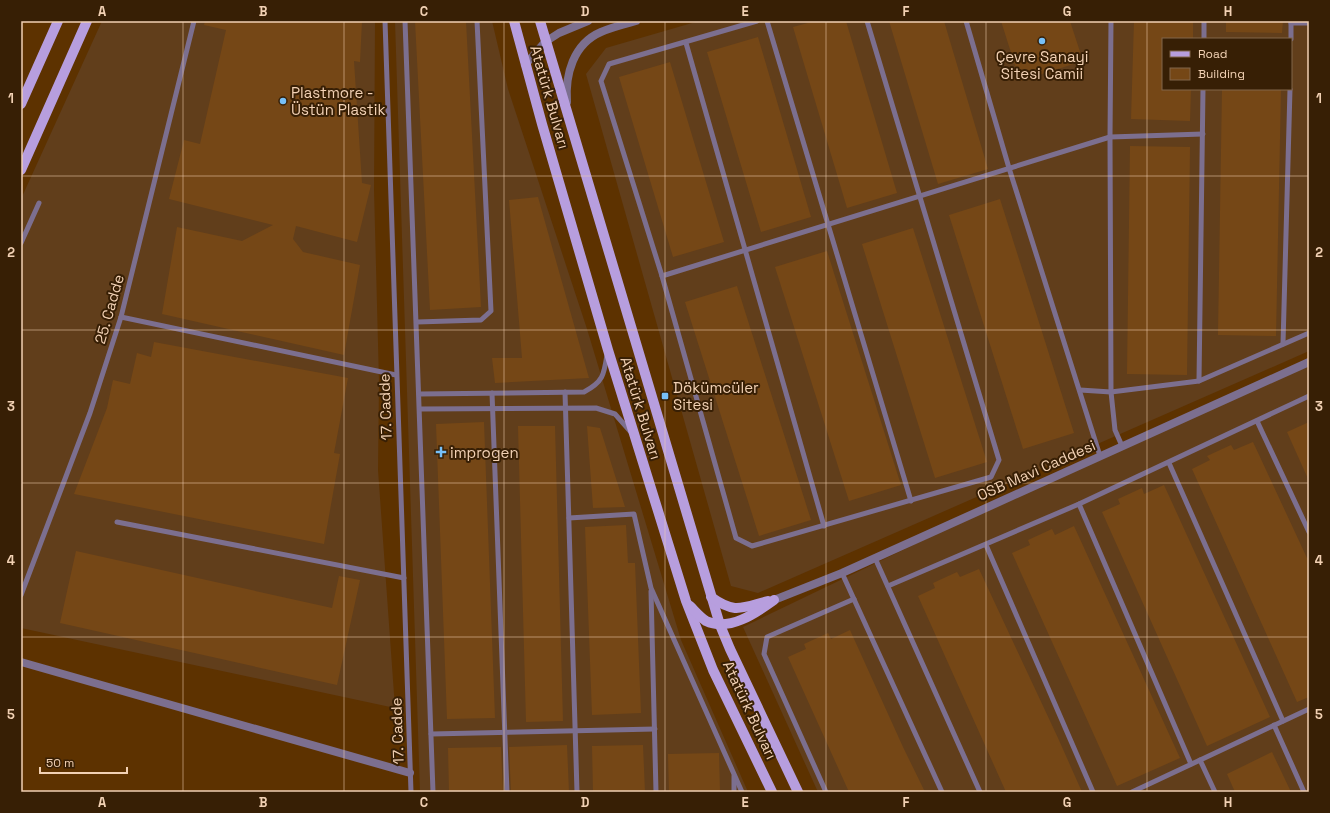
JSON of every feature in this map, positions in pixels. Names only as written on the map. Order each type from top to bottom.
[{"type":"main road","points":[[21,104],[58,21]]},
{"type":"main road","points":[[21,170],[87,21]]},
{"type":"main road","name":"Atatürk Bulvarı","points":[[514,21],[608,350],[686,602],[713,670],[772,792]]},
{"type":"main road","name":"Atatürk Bulvarı","points":[[540,21],[569,123],[720,624],[730,649],[798,792]]},
{"type":"main road","points":[[711,597],[723,605],[733,609],[774,600]]},
{"type":"main road","points":[[686,602],[705,620],[720,624],[735,622],[757,612],[774,600]]},
{"type":"street","points":[[526,65],[545,42],[588,21]]},
{"type":"street","points":[[569,123],[566,93],[567,79],[574,56],[589,38],[601,31],[636,21]]},
{"type":"street","name":"OSB Mavi Caddesi","points":[[774,600],[842,573],[1309,362]]},
{"type":"street","points":[[21,662],[410,773]]},
{"type":"lane","name":"25. Cadde","points":[[21,595],[90,412],[121,317],[194,21]]},
{"type":"lane","name":"17. Cadde","points":[[384,21],[411,792]]},
{"type":"lane","points":[[405,21],[434,792]]},
{"type":"lane","points":[[417,322],[481,320],[491,311],[477,21]]},
{"type":"lane","points":[[757,21],[686,43],[609,64],[601,81],[662,276],[736,538],[752,546],[991,478],[999,460],[867,21]]},
{"type":"lane","points":[[767,21],[829,223],[911,500]]},
{"type":"lane","points":[[966,21],[1009,168],[1100,456]]},
{"type":"lane","points":[[1111,21],[1111,392],[1115,430],[1122,446]]},
{"type":"lane","points":[[1204,21],[1204,38]]},
{"type":"lane","points":[[1291,38],[1291,22],[1309,23]]},
{"type":"lane","points":[[686,43],[824,526]]},
{"type":"lane","points":[[1199,381],[1203,90]]},
{"type":"lane","points":[[1283,344],[1290,90]]},
{"type":"lane","points":[[662,276],[1110,137],[1203,134]]},
{"type":"lane","points":[[21,243],[39,203]]},
{"type":"lane","points":[[121,317],[396,375]]},
{"type":"lane","points":[[1080,390],[1111,392],[1199,381],[1309,333]]},
{"type":"lane","points":[[419,394],[584,392],[596,386],[604,373],[608,350]]},
{"type":"lane","points":[[565,392],[577,792]]},
{"type":"lane","points":[[492,393],[507,792]]},
{"type":"lane","points":[[888,586],[1079,504],[1309,396]]},
{"type":"lane","points":[[420,409],[596,408],[615,414],[634,435]]},
{"type":"lane","points":[[1258,421],[1309,532]]},
{"type":"lane","points":[[1169,463],[1283,721]]},
{"type":"lane","points":[[1079,504],[1191,764]]},
{"type":"lane","points":[[569,518],[634,514],[651,588],[742,792]]},
{"type":"lane","points":[[117,522],[404,578]]},
{"type":"lane","points":[[986,545],[1093,792]]},
{"type":"lane","points":[[875,558],[980,792]]},
{"type":"lane","points":[[842,573],[942,792]]},
{"type":"lane","points":[[651,588],[656,792]]},
{"type":"lane","points":[[826,792],[764,654],[768,637],[854,599]]},
{"type":"lane","points":[[1132,792],[1309,709]]},
{"type":"lane","points":[[1274,726],[1304,792]]},
{"type":"lane","points":[[431,734],[655,729]]},
{"type":"lane","points":[[1200,760],[1215,792]]},
{"type":"lane","points":[[734,773],[734,792]]},
{"type":"shaded area","points":[[102,21],[375,21],[374,190],[379,382],[378,470],[395,708],[21,628],[21,199]]},
{"type":"shaded area","points":[[395,21],[492,21],[508,89],[587,329],[681,640],[748,792],[420,792]]},
{"type":"shaded area","points":[[699,21],[1309,21],[1309,351],[758,593],[731,586],[586,74],[606,48]]},
{"type":"shaded area","points":[[1309,365],[1309,792],[818,792],[743,627],[1003,502]]},
{"type":"building","points":[[205,21],[362,21],[360,62],[354,61],[362,183],[371,185],[357,242],[296,226],[293,239],[303,252],[360,265],[344,355],[162,314],[177,227],[242,241],[273,225],[169,199],[184,140],[200,144],[226,30],[204,25]]},
{"type":"building","points":[[415,21],[466,21],[481,307],[430,310]]},
{"type":"building","points":[[815,21],[846,21],[897,193],[847,208],[793,27]]},
{"type":"building","points":[[889,21],[944,21],[988,169],[938,184]]},
{"type":"building","name":"Çevre Sanayi Sitesi Camii","points":[[1001,21],[1070,21],[1083,61],[1020,81]]},
{"type":"building","points":[[1134,21],[1193,21],[1193,38],[1162,38],[1162,90],[1191,90],[1190,121],[1131,119]]},
{"type":"building","points":[[1226,21],[1283,21],[1282,33],[1226,32]]},
{"type":"building","points":[[758,37],[811,217],[761,232],[707,52]]},
{"type":"building","points":[[670,62],[724,242],[673,257],[619,77]]},
{"type":"building","points":[[1222,90],[1281,90],[1276,336],[1218,335]]},
{"type":"building","points":[[1130,146],[1190,147],[1187,375],[1127,374]]},
{"type":"building","points":[[538,197],[589,378],[495,383],[492,358],[522,358],[509,200]]},
{"type":"building","points":[[1000,199],[1074,433],[1023,449],[949,215]]},
{"type":"building","points":[[913,228],[987,462],[935,478],[862,244]]},
{"type":"building","points":[[827,251],[901,485],[849,501],[775,267]]},
{"type":"building","points":[[737,286],[811,520],[759,536],[685,302]]},
{"type":"building","points":[[154,342],[348,378],[334,453],[340,454],[324,544],[74,494],[107,408],[113,380],[130,384],[137,353],[151,357]]},
{"type":"building","points":[[484,422],[495,718],[447,719],[436,424]]},
{"type":"building","points":[[1309,422],[1309,481],[1287,432]]},
{"type":"building","points":[[518,426],[555,426],[563,721],[526,722]]},
{"type":"building","points":[[587,426],[600,428],[625,507],[593,508]]},
{"type":"building","points":[[1253,442],[1307,558],[1309,557],[1309,697],[1297,702],[1192,469],[1210,460],[1207,456],[1231,445],[1234,450]]},
{"type":"building","points":[[1164,485],[1270,717],[1207,746],[1102,512],[1120,504],[1118,499],[1142,488],[1144,494]]},
{"type":"building","points":[[626,525],[628,563],[635,563],[641,713],[592,715],[585,527]]},
{"type":"building","points":[[1074,526],[1180,758],[1117,786],[1012,553],[1030,545],[1028,540],[1052,529],[1055,535]]},
{"type":"building","points":[[76,551],[332,608],[339,576],[360,580],[337,685],[60,623]]},
{"type":"building","points":[[979,569],[1082,792],[1006,792],[918,596],[935,588],[933,583],[957,572],[960,577]]},
{"type":"building","points":[[850,630],[925,792],[849,792],[788,657],[806,649],[804,644],[828,633],[831,639]]},
{"type":"building","points":[[567,745],[569,792],[511,792],[509,747]]},
{"type":"building","points":[[643,745],[645,792],[593,792],[592,746]]},
{"type":"building","points":[[501,747],[503,792],[449,792],[448,748]]},
{"type":"building","points":[[1272,752],[1291,792],[1235,792],[1227,774]]},
{"type":"building","points":[[719,753],[720,792],[669,792],[668,754]]},
{"type":"place","name":"Çevre Sanayi Sitesi Camii","points":[[1042,41]]},
{"type":"place","name":"Plastmore - Üstün Plastik","points":[[283,101]]},
{"type":"place","name":"Dökümcüler Sitesi","points":[[665,396]]},
{"type":"place","name":"improgen","points":[[441,452]]}]
